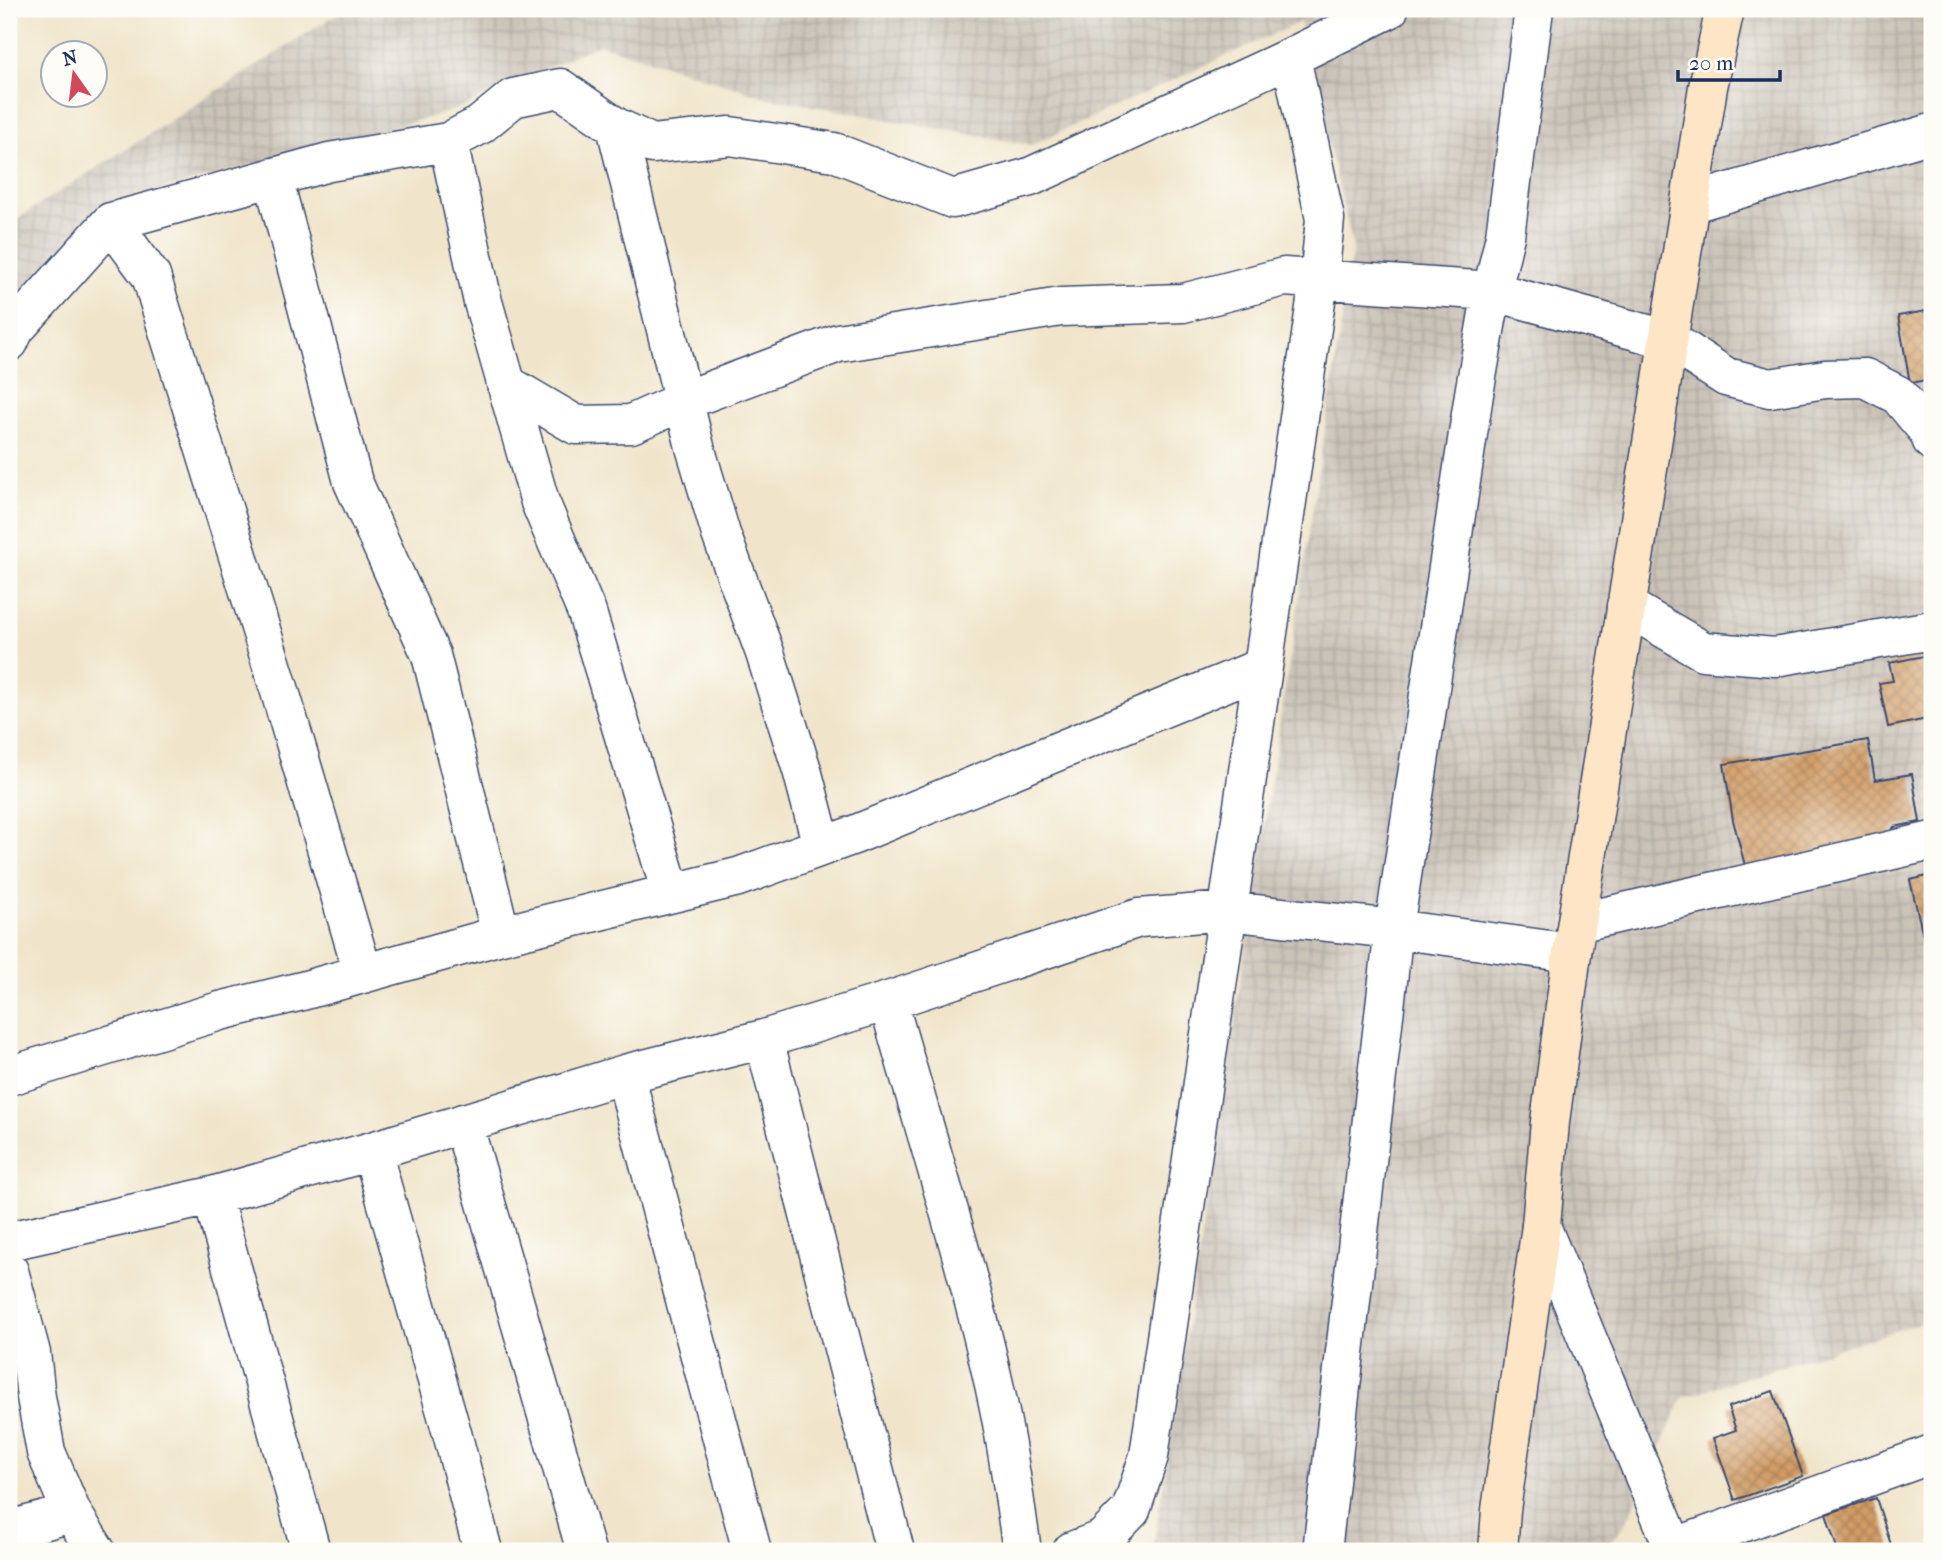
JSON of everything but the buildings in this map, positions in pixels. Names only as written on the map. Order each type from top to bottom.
[{"type":"street","points":[[9,342],[15,328],[111,222],[329,162],[448,142],[480,125],[513,98],[560,88],[616,127],[652,144],[730,136],[834,152],[953,198],[1030,177],[1389,9]]},
{"type":"street","points":[[1322,1551],[1394,929],[1492,291],[1505,236],[1534,9]]},
{"type":"street","points":[[1498,1551],[1501,1510],[1541,1226],[1550,1122],[1575,938],[1692,203],[1708,87],[1725,9]]},
{"type":"street","points":[[1072,1551],[1104,1539],[1131,1510],[1149,1455],[1319,280],[1325,219],[1291,57]]},
{"type":"street","points":[[616,127],[682,401],[721,534],[761,641],[802,770],[822,846]]},
{"type":"street","points":[[1692,203],[1932,133]]},
{"type":"street","points":[[448,142],[483,302],[540,502],[587,613],[671,893]]},
{"type":"street","points":[[273,177],[353,482],[431,655],[501,935]]},
{"type":"street","points":[[111,222],[151,276],[275,674],[363,973]]},
{"type":"street","points":[[506,384],[576,425],[631,424],[682,401],[838,344],[1061,307],[1184,303],[1284,278],[1492,291],[1669,341],[1726,377],[1770,388],[1825,379],[1865,378],[1898,395],[1928,431],[1932,441]]},
{"type":"street","points":[[1626,606],[1703,651],[1775,657],[1932,630]]},
{"type":"street","points":[[9,1076],[185,1021],[501,935],[738,877],[923,807],[1263,667]]},
{"type":"street","points":[[9,1241],[212,1196],[372,1151],[625,1074],[764,1039],[1139,918],[1227,911],[1394,929],[1575,938],[1932,841]]},
{"type":"street","points":[[888,1001],[997,1396],[1011,1468],[1022,1551]]},
{"type":"street","points":[[764,1039],[895,1551]]},
{"type":"street","points":[[625,1074],[752,1551]]},
{"type":"street","points":[[463,1124],[586,1551]]},
{"type":"street","points":[[372,1151],[483,1551]]},
{"type":"street","points":[[212,1196],[311,1551]]},
{"type":"street","points":[[1541,1226],[1674,1550],[1932,1454]]},
{"type":"street","points":[[10,1281],[20,1356],[36,1397],[47,1452],[72,1513],[96,1551]]},
{"type":"street","points":[[9,1530],[72,1513]]},
{"type":"shaded area","points":[[345,9],[1932,9],[1932,1319],[1683,1397],[1627,1521],[1604,1551],[1153,1551],[1353,247],[1300,22],[1031,145],[769,98],[599,44],[456,110],[131,198],[9,300],[9,224]]}]
